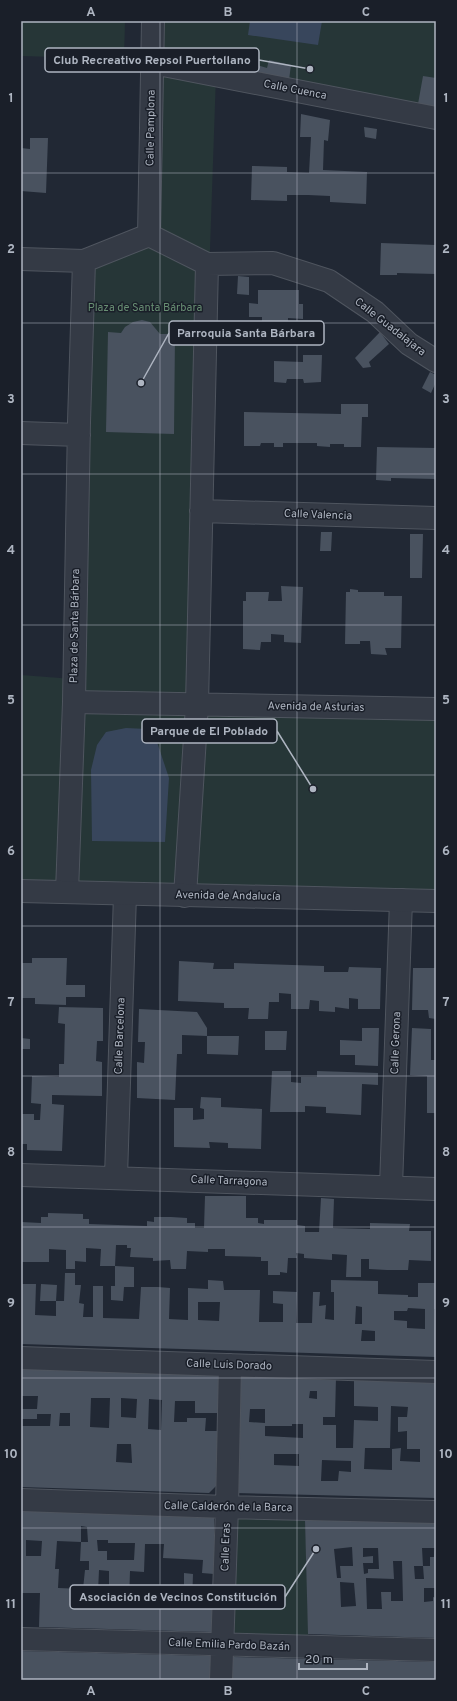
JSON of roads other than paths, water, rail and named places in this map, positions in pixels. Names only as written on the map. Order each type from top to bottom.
[{"type":"street","name":"Calle Pamplona","points":[[149,235],[153,21]]},
{"type":"street","name":"Calle Cuenca","points":[[153,63],[436,118]]},
{"type":"street","points":[[21,259],[84,261],[149,235],[207,264],[197,705],[186,896]]},
{"type":"street","name":"Plaza de Santa Bárbara","points":[[67,892],[74,702],[84,261]]},
{"type":"street","name":"Calle Guadalajara","points":[[207,264],[273,263],[330,281],[375,312],[409,344],[436,361]]},
{"type":"street","points":[[21,433],[79,435]]},
{"type":"street","name":"Calle Valencia","points":[[201,511],[436,518]]},
{"type":"street","points":[[74,702],[197,705]]},
{"type":"street","name":"Avenida de Asturias","points":[[197,705],[436,709]]},
{"type":"street","name":"Avenida de Andalucía","points":[[21,891],[436,901]]},
{"type":"street","name":"Calle Barcelona","points":[[116,1177],[125,894]]},
{"type":"street","name":"Calle Gerona","points":[[391,1187],[401,900]]},
{"type":"street","name":"Calle Tarragona","points":[[21,1175],[116,1177],[436,1189]]},
{"type":"street","name":"Calle Luis Dorado","points":[[21,1358],[436,1372]]},
{"type":"street","name":"Calle Eras","points":[[221,1680],[230,1365]]},
{"type":"street","name":"Calle Calderón de la Barca","points":[[21,1500],[436,1512]]},
{"type":"street","name":"Calle Emilia Pardo Bazán","points":[[21,1639],[436,1650]]},
{"type":"water","points":[[250,21],[322,21],[318,45],[248,35]]},
{"type":"water","points":[[126,728],[147,729],[156,739],[169,778],[165,842],[92,841],[91,770],[97,745],[106,732]]},
{"type":"place","name":"Club Recreativo Repsol Puertollano","points":[[310,69]]},
{"type":"place","name":"Parroquia Santa Bárbara","points":[[141,383]]},
{"type":"place","name":"Parque de El Poblado","points":[[313,789]]},
{"type":"place","name":"Asociación de Vecinos Constitución","points":[[316,1549]]}]
